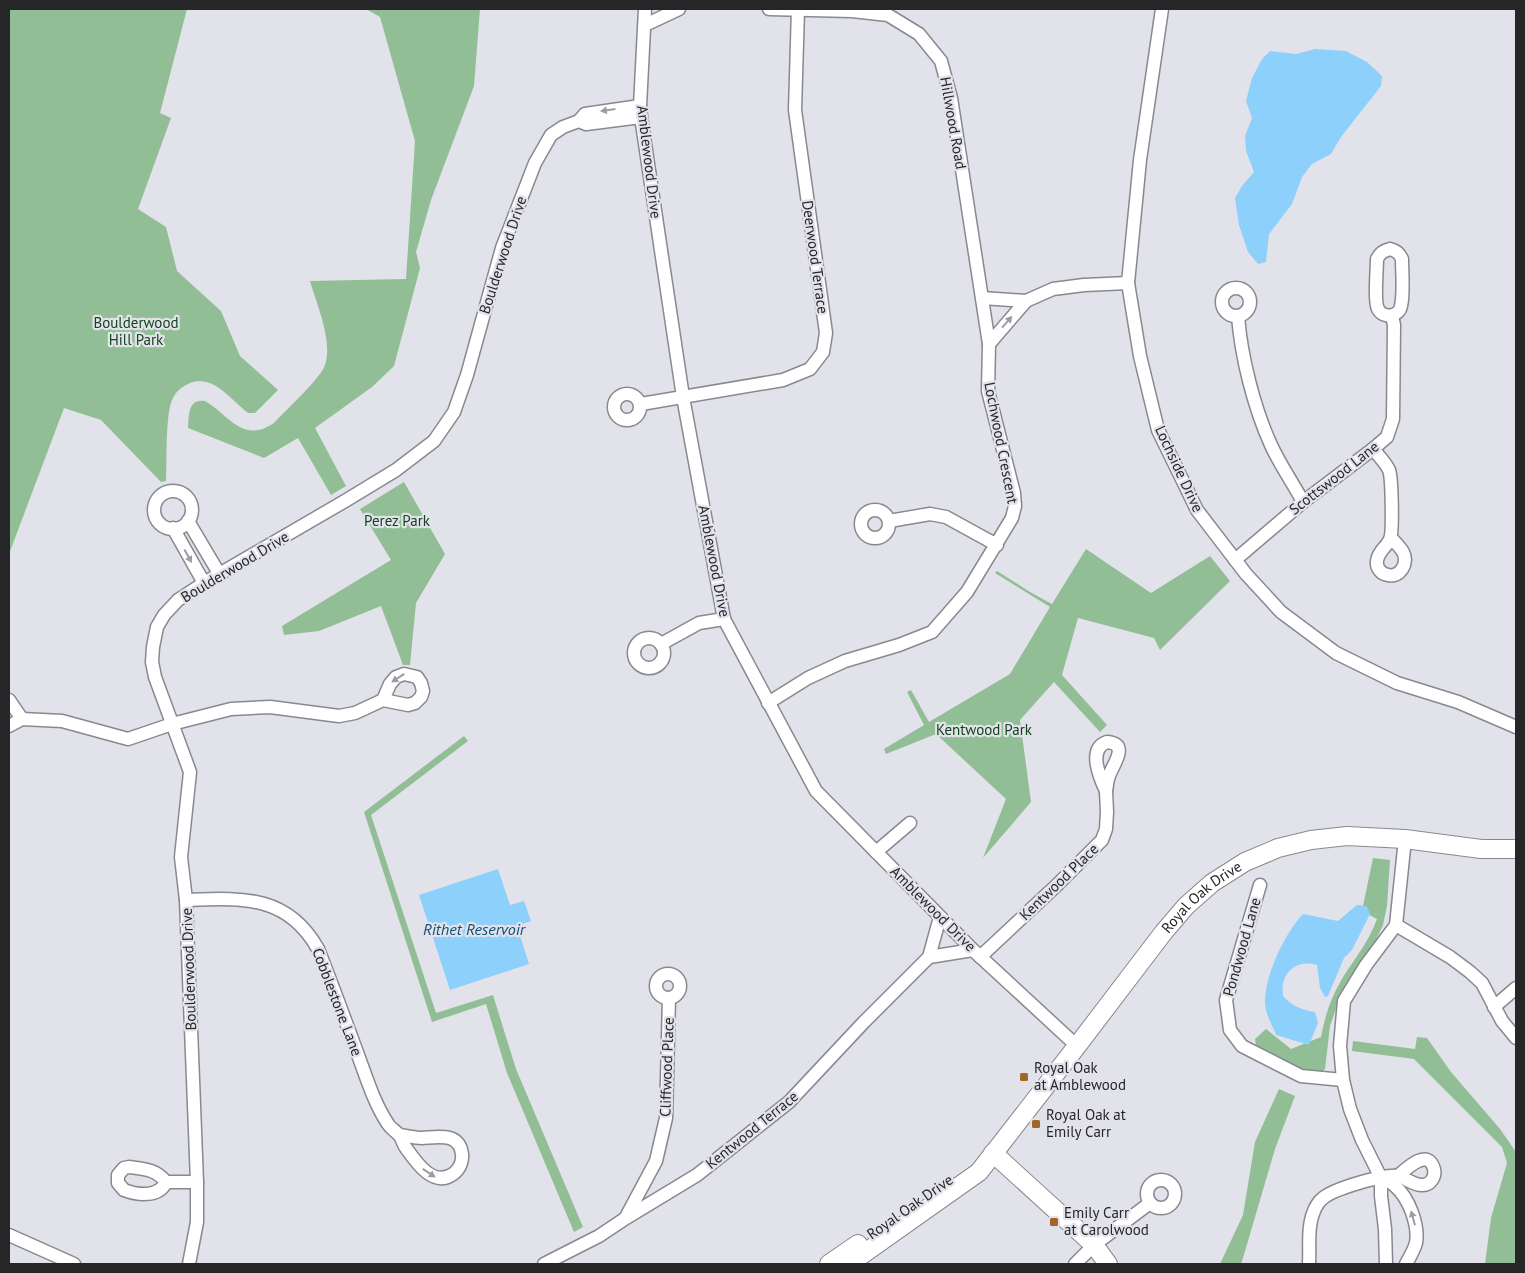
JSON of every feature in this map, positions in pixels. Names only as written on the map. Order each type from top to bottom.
[{"type":"main road","name":"Royal Oak Drive","points":[[849,1264],[979,1172],[1163,933],[1186,906],[1212,884],[1254,859],[1278,848],[1311,840],[1347,836],[1405,839],[1481,849],[1516,849]]},
{"type":"main road","name":"Royal Oak Drive","points":[[829,1264],[966,1168],[993,1154]]},
{"type":"main road","points":[[993,1154],[1094,1245],[1108,1264]]},
{"type":"street","name":"Amblewood Drive","points":[[645,9],[640,111],[683,397],[724,619],[816,791],[976,954],[1077,1046]]},
{"type":"street","points":[[645,25],[679,9]]},
{"type":"street","name":"Hillwood Road","points":[[769,9],[852,11],[888,15],[919,34],[941,61],[951,98],[989,344]]},
{"type":"street","name":"Deerwood Terrace","points":[[640,404],[783,380],[810,369],[823,352],[826,333],[794,110],[798,9]]},
{"type":"street","name":"Lochside Drive","points":[[1162,9],[1140,160],[1128,283],[1140,356],[1158,430],[1196,510],[1246,574],[1281,612],[1336,653],[1397,683],[1458,702],[1516,727]]},
{"type":"street","name":"Boulderwood Drive","points":[[189,1264],[197,1222],[197,1182],[186,900],[181,857],[190,772],[155,677],[152,662],[157,627],[164,615],[178,600],[396,470],[434,441],[454,412],[467,375],[502,248],[535,163],[551,135],[563,127],[579,121],[586,124],[640,111]]},
{"type":"street","name":"Scottswood Lane","points":[[1390,249],[1396,250],[1402,259],[1402,305],[1400,310],[1392,316],[1382,314],[1376,304],[1377,259],[1384,250],[1390,249]]},
{"type":"street","points":[[989,344],[1026,301],[1053,288],[1128,283]]},
{"type":"street","points":[[982,298],[1026,301]]},
{"type":"street","points":[[1238,316],[1244,360],[1260,418],[1271,446],[1303,502]]},
{"type":"street","name":"Scottswood Lane","points":[[1235,560],[1303,502],[1373,449],[1386,436],[1392,419],[1394,325],[1392,316]]},
{"type":"street","name":"Lochwood Crescent","points":[[768,703],[808,678],[845,661],[899,645],[932,632],[968,592],[983,564],[997,545],[1012,518],[1015,506],[1014,493],[988,391],[989,344]]},
{"type":"street","points":[[1373,449],[1389,469],[1392,486],[1391,538]]},
{"type":"street","points":[[168,491],[181,492],[186,496],[192,508],[188,520],[181,526],[172,528],[160,524],[154,512],[154,505],[157,499],[168,491]]},
{"type":"street","points":[[889,521],[930,514],[946,516],[997,545]]},
{"type":"street","points":[[188,520],[220,575]]},
{"type":"street","points":[[172,528],[204,584]]},
{"type":"street","points":[[661,644],[699,623],[724,619]]},
{"type":"street","points":[[9,700],[22,719]]},
{"type":"street","points":[[9,726],[22,719],[62,721],[128,739],[172,724],[231,709],[270,706],[339,716],[355,713],[383,700]]},
{"type":"street","name":"Kentwood Place","points":[[976,954],[1057,885],[1102,840],[1106,829],[1106,791]]},
{"type":"street","points":[[876,852],[910,823]]},
{"type":"street","points":[[1386,1264],[1381,1178],[1350,1109],[1343,1080],[1340,1046],[1344,1000],[1366,965],[1396,925],[1405,839]]},
{"type":"street","name":"Pondwood Lane","points":[[1260,885],[1226,1000],[1230,1030],[1242,1046],[1301,1076],[1343,1080]]},
{"type":"street","name":"Cobblestone Lane","points":[[186,900],[226,898],[248,900],[276,907],[302,926],[318,949],[374,1098],[390,1127],[400,1135],[405,1147],[426,1172],[432,1176],[439,1178],[447,1177],[458,1169],[462,1155],[456,1142],[450,1138],[443,1136],[420,1138],[400,1135]]},
{"type":"street","name":"Kentwood Terrace","points":[[544,1264],[599,1236],[697,1175],[789,1102],[864,1022],[929,957],[940,917]]},
{"type":"street","points":[[1396,925],[1450,957],[1482,983],[1502,1021],[1516,1038]]},
{"type":"street","points":[[929,957],[976,954]]},
{"type":"street","points":[[1494,1008],[1516,988]]},
{"type":"street","name":"Cliffwood Place","points":[[626,1218],[656,1161],[666,1118],[669,998]]},
{"type":"street","points":[[1309,1264],[1310,1222],[1314,1210],[1322,1199],[1338,1190],[1381,1178],[1398,1176]]},
{"type":"street","points":[[1381,1178],[1395,1186],[1410,1207],[1415,1224],[1416,1242],[1406,1264]]},
{"type":"street","points":[[166,1182],[197,1182]]},
{"type":"street","points":[[1075,1264],[1094,1245],[1150,1203]]},
{"type":"street","points":[[9,1235],[74,1264]]},
{"type":"green space","name":"Boulderwood Hill Park","points":[[9,9],[187,9],[160,113],[171,118],[138,209],[166,227],[177,271],[221,311],[240,356],[278,390],[255,413],[248,413],[223,391],[209,383],[194,382],[180,389],[174,395],[170,405],[166,481],[161,482],[101,420],[64,408],[9,554]]},
{"type":"green space","points":[[366,9],[480,9],[474,86],[431,200],[416,252],[420,268],[394,366],[372,387],[315,428],[346,486],[331,495],[298,438],[264,458],[188,428],[190,408],[195,402],[205,401],[237,426],[254,431],[263,429],[274,423],[310,386],[325,365],[327,345],[326,334],[310,281],[406,279],[415,141],[380,17]]},
{"type":"green space","name":"Perez Park","points":[[404,482],[445,554],[416,603],[410,665],[403,665],[381,606],[319,631],[284,635],[282,626],[391,560],[360,509]]},
{"type":"green space","name":"Kentwood Park","points":[[1086,549],[1151,593],[1210,556],[1230,581],[1160,650],[1154,638],[1078,618],[1062,675],[1107,725],[1100,732],[1054,682],[1020,720],[1031,802],[983,858],[1006,799],[936,734],[886,754],[884,749],[924,725],[907,692],[911,690],[929,722],[1010,674],[1050,607],[995,573],[997,571],[1052,604]]},
{"type":"green space","points":[[464,736],[468,741],[371,815],[436,1013],[493,995],[516,1069],[583,1227],[574,1232],[507,1073],[486,1004],[432,1022],[364,812]]},
{"type":"green space","points":[[1373,858],[1390,860],[1387,906],[1383,925],[1371,951],[1338,1003],[1330,1026],[1325,1069],[1320,1073],[1308,1072],[1258,1048],[1255,1039],[1266,1029],[1291,1049],[1321,1037],[1335,993],[1366,943],[1377,919],[1362,911]]},
{"type":"green space","points":[[1417,1037],[1427,1038],[1451,1072],[1500,1129],[1516,1152],[1516,1264],[1485,1264],[1491,1218],[1507,1163],[1502,1147],[1414,1059],[1352,1051],[1353,1041],[1415,1049]]},
{"type":"green space","points":[[1279,1089],[1295,1096],[1275,1149],[1241,1264],[1220,1264],[1243,1215],[1255,1142]]},
{"type":"water","points":[[1315,49],[1346,51],[1367,62],[1382,76],[1381,86],[1341,137],[1331,154],[1312,164],[1302,177],[1292,204],[1269,234],[1266,262],[1258,264],[1248,252],[1239,225],[1235,198],[1254,172],[1246,151],[1245,136],[1252,118],[1246,101],[1252,78],[1262,59],[1270,51],[1296,54]]},
{"type":"water","name":"Rithet Reservoir","points":[[498,869],[510,905],[524,901],[531,921],[517,926],[529,964],[450,990],[419,895]]},
{"type":"water","points":[[1357,905],[1367,906],[1370,914],[1352,950],[1344,958],[1328,996],[1325,997],[1320,988],[1317,965],[1306,963],[1295,966],[1287,973],[1285,978],[1283,996],[1298,1007],[1315,1012],[1318,1023],[1309,1045],[1276,1035],[1266,1011],[1266,991],[1272,967],[1289,932],[1303,914],[1338,921]]},
{"type":"place","name":"Royal Oak at Amblewood","points":[[1024,1077]]},
{"type":"place","name":"Royal Oak at Emily Carr","points":[[1036,1124]]},
{"type":"place","name":"Emily Carr at Carolwood","points":[[1054,1222]]}]
